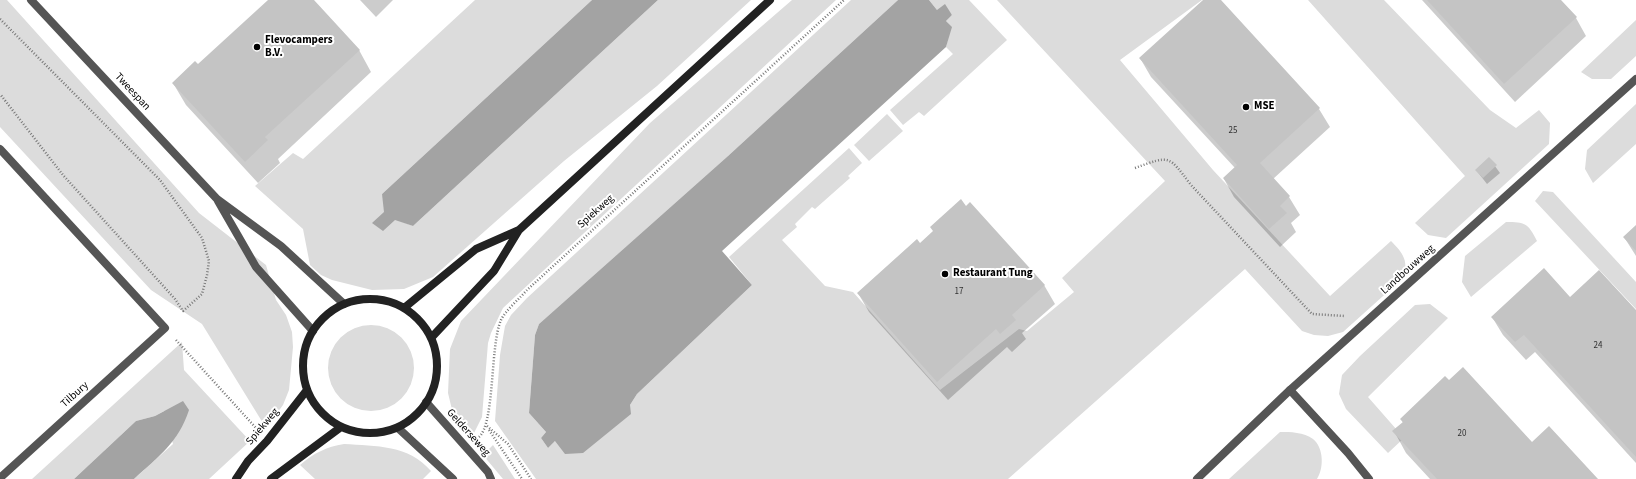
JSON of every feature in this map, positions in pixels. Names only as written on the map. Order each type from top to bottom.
[{"type":"main road","points":[[430,338],[494,272],[519,230],[770,0]]},
{"type":"main road","points":[[404,308],[476,249],[519,230]]},
{"type":"main road","points":[[364,299],[385,301],[404,308],[419,321],[430,338],[436,359],[435,382],[426,402],[414,417],[398,428],[379,433],[366,433],[341,427],[320,412],[307,390],[303,363],[305,350],[313,331],[326,315],[344,304],[364,299]]},
{"type":"main road","name":"Spiekweg","points":[[236,479],[248,461],[267,441],[307,390]]},
{"type":"main road","points":[[271,479],[341,427]]},
{"type":"street","name":"Tweespan","points":[[31,0],[217,199],[281,246],[344,304]]},
{"type":"street","name":"Landbouwweg","points":[[1197,479],[1290,390],[1362,327],[1636,79]]},
{"type":"street","points":[[0,149],[165,328]]},
{"type":"street","name":"Tweespan","points":[[217,199],[256,267],[313,331]]},
{"type":"street","name":"Tilbury","points":[[0,478],[165,328]]},
{"type":"street","points":[[1290,390],[1348,453],[1369,479]]},
{"type":"street","name":"Gelderseweg","points":[[426,402],[488,472],[491,479]]},
{"type":"street","points":[[398,428],[453,479]]},
{"type":"path","name":"Spiekweg","points":[[486,426],[494,354],[501,319],[528,290],[844,0]]},
{"type":"path","points":[[0,19],[160,180],[187,215],[202,238],[209,261],[202,294],[183,311],[175,299],[64,175],[0,94]]},
{"type":"path","points":[[1135,168],[1161,158],[1173,162],[1192,185],[1312,314],[1347,316],[1362,327]]},
{"type":"path","points":[[165,328],[267,441]]},
{"type":"path","points":[[467,448],[482,434],[486,426],[508,444],[530,479]]},
{"type":"path","name":"Gelderseweg","points":[[486,426],[522,479]]},
{"type":"shaded area","points":[[0,0],[7,0],[199,213],[266,265],[276,300],[286,315],[292,332],[293,347],[289,390],[283,405],[266,428],[202,324],[151,290],[0,127]]},
{"type":"shaded area","points":[[475,0],[592,0],[382,194],[395,219],[413,226],[658,0],[751,0],[657,86],[564,161],[433,277],[404,289],[372,290],[332,280],[321,275],[310,265],[303,229],[255,186],[293,153],[303,159]]},
{"type":"shaded area","points":[[592,0],[658,0],[413,226],[395,220],[383,231],[372,223],[384,212],[382,194]]},
{"type":"shaded area","points":[[792,0],[836,0],[503,308],[488,343],[482,417],[474,433],[468,438],[454,418],[448,393],[450,349],[461,321],[650,123]]},
{"type":"shaded area","points":[[851,0],[898,0],[728,156],[539,324],[535,335],[529,413],[546,432],[541,438],[548,448],[555,441],[630,405],[637,394],[752,285],[729,257],[849,148],[862,163],[848,176],[850,178],[815,209],[812,207],[795,224],[797,227],[782,240],[825,286],[853,292],[940,390],[1019,329],[1027,331],[1074,292],[1062,278],[1165,181],[997,0],[1202,0],[1120,60],[1213,170],[1330,296],[1391,241],[1404,258],[1405,268],[1402,279],[1343,332],[1328,336],[1314,335],[1302,331],[1245,269],[1008,479],[536,479],[495,421],[500,355],[505,326],[511,315],[527,298]]},
{"type":"shaded area","points":[[898,0],[929,0],[937,10],[945,4],[952,15],[946,21],[952,27],[946,47],[722,251],[752,285],[637,394],[630,405],[631,414],[583,453],[565,454],[555,441],[548,448],[541,438],[546,432],[529,413],[535,335],[539,324],[728,156]]},
{"type":"shaded area","points":[[929,0],[969,0],[1007,40],[924,116],[919,112],[903,125],[890,110],[953,54],[946,47],[951,27],[946,21],[952,15],[948,10],[937,10]]},
{"type":"shaded area","points":[[1308,0],[1384,0],[1490,110],[1516,128],[1539,110],[1550,123],[1549,144],[1446,238],[1428,235],[1415,223],[1465,176]]},
{"type":"shaded area","points":[[1636,20],[1636,56],[1611,79],[1592,79],[1581,72]]},
{"type":"shaded area","points":[[1636,104],[1636,144],[1593,183],[1585,169],[1587,150]]},
{"type":"shaded area","points":[[887,114],[903,131],[869,161],[854,145]]},
{"type":"shaded area","points":[[1543,191],[1553,192],[1636,282],[1636,309],[1535,201]]},
{"type":"shaded area","points":[[1506,222],[1522,223],[1531,230],[1537,241],[1471,297],[1462,282],[1465,256]]},
{"type":"shaded area","points":[[1430,304],[1448,318],[1368,397],[1404,438],[1388,453],[1346,409],[1339,394],[1342,375],[1360,356],[1415,305]]},
{"type":"shaded area","points":[[371,325],[387,328],[395,332],[407,344],[411,352],[414,368],[411,384],[407,392],[395,404],[387,408],[371,411],[355,408],[347,404],[335,392],[331,384],[328,368],[331,352],[335,344],[347,332],[355,328]]},
{"type":"shaded area","points":[[182,342],[184,370],[250,441],[209,479],[134,479],[173,444],[164,411],[155,416],[136,421],[74,479],[32,479]]},
{"type":"shaded area","points":[[183,401],[189,410],[179,431],[167,448],[134,479],[74,479],[136,421],[155,416]]},
{"type":"shaded area","points":[[1280,432],[1305,435],[1317,443],[1321,453],[1322,464],[1317,479],[1229,479]]},
{"type":"shaded area","points":[[344,444],[391,448],[413,456],[431,471],[423,479],[315,479],[300,465],[320,451]]},
{"type":"shaded area","points":[[493,445],[515,479],[503,479],[483,455]]},
{"type":"building","points":[[268,0],[314,0],[360,50],[265,137],[268,140],[245,162],[172,83],[195,61],[198,64]]},
{"type":"building","points":[[1203,0],[1221,0],[1320,108],[1260,163],[1290,196],[1280,206],[1287,213],[1269,229],[1223,178],[1237,165],[1139,58]]},
{"type":"building","points":[[1427,0],[1561,0],[1577,17],[1504,84]]},
{"type":"building","points":[[1489,157],[1497,165],[1483,178],[1475,170]]},
{"type":"building","points":[[961,199],[966,206],[970,202],[1045,285],[1012,315],[1016,320],[1000,334],[996,329],[937,382],[857,293],[917,239],[920,243],[933,231],[930,227]]},
{"type":"building","points":[[1636,225],[1636,251],[1623,237]]},
{"type":"building","points":[[1544,268],[1570,297],[1599,270],[1636,310],[1636,457],[1524,335],[1515,342],[1491,317]]},
{"type":"building","points":[[1463,367],[1532,442],[1549,426],[1598,479],[1437,479],[1392,431],[1403,422],[1400,419],[1445,376],[1449,380]]},
{"type":"place","name":"Flevocampers B.V.","points":[[257,47]]},
{"type":"place","name":"MSE","points":[[1246,107]]},
{"type":"place","name":"Restaurant Tung","points":[[945,274]]}]
